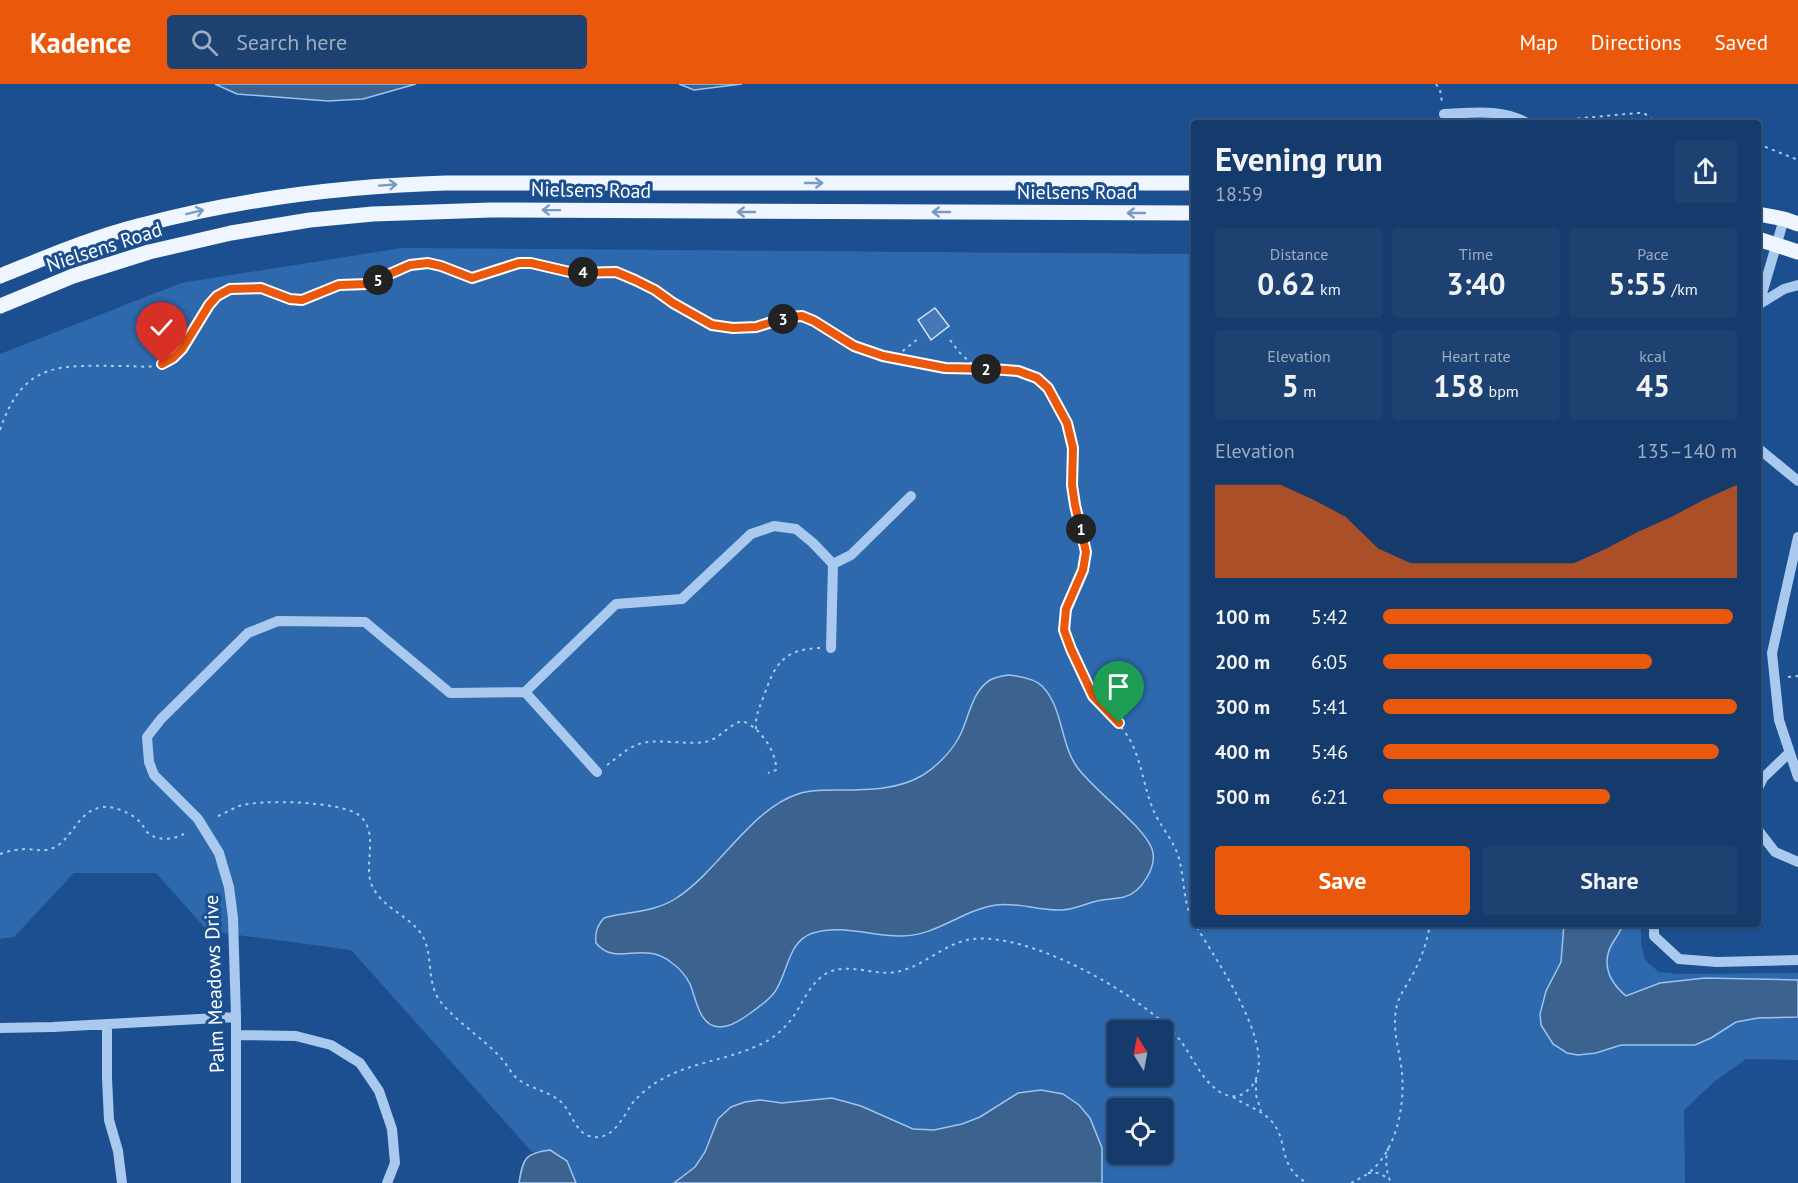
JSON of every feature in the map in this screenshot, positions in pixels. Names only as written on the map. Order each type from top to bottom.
[{"type":"main road","name":"Nielsens Road","points":[[0,276],[60,252],[136,226],[213,208],[331,189],[446,183],[1191,183]]},
{"type":"main road","name":"Nielsens Road","points":[[0,306],[73,276],[149,252],[231,233],[310,220],[373,214],[491,210],[1191,213]]},
{"type":"main road","points":[[1761,215],[1791,222]]},
{"type":"main road","points":[[1761,240],[1798,252]]},
{"type":"street","points":[[1444,114],[1492,112],[1522,120]]},
{"type":"street","points":[[1761,296],[1777,244],[1791,222]]},
{"type":"street","points":[[1761,304],[1784,289],[1798,285]]},
{"type":"street","points":[[1761,450],[1798,481]]},
{"type":"street","points":[[833,564],[851,555],[910,496]]},
{"type":"street","points":[[597,772],[525,692],[616,604],[682,599],[751,534],[774,526],[796,530],[813,543],[833,564],[831,648]]},
{"type":"street","points":[[1798,537],[1772,653],[1779,720],[1798,777]]},
{"type":"street","name":"Palm Meadows Drive","points":[[236,1183],[236,1017],[233,918],[229,887],[219,853],[198,819],[154,775],[148,762],[147,737],[160,719],[248,633],[278,621],[365,622],[450,693],[525,692]]},
{"type":"street","points":[[1761,782],[1789,753]]},
{"type":"street","points":[[1761,834],[1775,852],[1798,862]]},
{"type":"street","points":[[1654,927],[1654,936],[1679,959],[1717,962],[1798,960]]},
{"type":"street","points":[[0,1028],[236,1017]]},
{"type":"street","points":[[107,1024],[109,1120],[118,1151],[122,1183]]},
{"type":"street","points":[[236,1035],[296,1036],[331,1045],[360,1063],[379,1091],[392,1129],[394,1163],[387,1183]]},
{"type":"path","points":[[1436,84],[1440,90],[1444,114]]},
{"type":"path","points":[[1547,120],[1644,113],[1653,120]]},
{"type":"path","points":[[1761,145],[1798,160]]},
{"type":"path","points":[[0,430],[13,399],[26,384],[41,373],[55,368],[76,366],[162,364],[173,358],[182,349],[209,305],[217,296],[230,289],[261,288],[290,299],[302,300],[326,288],[367,284],[410,265],[428,263],[472,278],[519,263],[531,263],[574,273],[616,272],[645,285],[712,325],[733,328],[756,327],[788,317],[802,316],[854,346],[887,357],[945,368],[1018,371],[1037,378],[1048,388],[1067,423],[1073,448],[1072,485],[1086,552],[1083,570],[1066,609],[1064,630],[1093,696],[1119,723],[1133,745],[1154,813],[1177,854],[1185,901],[1191,916]]},
{"type":"path","points":[[887,357],[899,354],[919,338]]},
{"type":"path","points":[[950,340],[977,369]]},
{"type":"path","points":[[756,729],[757,711],[779,662],[790,653],[802,649],[831,648]]},
{"type":"path","points":[[597,772],[639,744],[704,742],[715,739],[742,721],[756,729],[768,745],[776,764],[776,770],[768,773]]},
{"type":"path","points":[[218,816],[240,806],[282,803],[340,808],[350,810],[363,818],[369,832],[372,887],[384,902],[419,931],[427,945],[432,983],[439,999],[502,1059],[515,1077],[557,1098],[568,1108],[579,1130],[590,1136],[604,1136],[616,1128],[635,1100],[649,1087],[670,1074],[761,1044],[780,1032],[791,1020],[818,980],[829,972],[840,969],[891,973],[914,968],[949,947],[971,939],[996,940],[1046,952],[1115,989],[1143,1007],[1174,1032],[1209,1083],[1222,1093],[1261,1112],[1275,1125],[1288,1164],[1293,1173],[1307,1183]]},
{"type":"path","points":[[0,854],[12,850],[42,851],[55,847],[86,814],[103,807],[111,807],[127,813],[141,823],[147,832],[162,839],[172,840],[184,834]]},
{"type":"path","points":[[1197,927],[1228,977],[1259,1048],[1260,1065],[1256,1080],[1256,1095],[1261,1112]]},
{"type":"path","points":[[1391,1183],[1386,1158],[1400,1118],[1402,1096],[1402,1073],[1395,1020],[1397,1004],[1423,952],[1429,927]]},
{"type":"path","points":[[1233,1097],[1246,1093],[1256,1080]]},
{"type":"path","points":[[1351,1183],[1368,1173],[1391,1142]]},
{"type":"path","points":[[1368,1173],[1378,1173],[1389,1179]]},
{"type":"shaded area","points":[[215,84],[416,84],[363,99],[328,101],[237,94]]},
{"type":"shaded area","points":[[679,84],[742,84],[694,90]]},
{"type":"shaded area","points":[[402,248],[1191,254],[1191,927],[1641,927],[1641,944],[1645,960],[1659,972],[1680,974],[1798,973],[1798,1060],[1746,1059],[1714,1082],[1684,1110],[1685,1183],[1102,1183],[1102,1148],[1079,1105],[1063,1094],[1041,1090],[1018,1093],[980,1117],[962,1124],[934,1130],[913,1129],[861,1106],[832,1098],[782,1103],[760,1100],[718,1118],[705,1152],[695,1167],[674,1183],[576,1183],[567,1161],[550,1150],[532,1152],[351,950],[208,931],[156,873],[74,873],[14,937],[0,939],[0,354],[181,283]]},
{"type":"shaded area","points":[[1008,675],[1031,679],[1042,686],[1054,704],[1067,747],[1077,767],[1139,829],[1147,840],[1152,849],[1153,863],[1142,885],[1130,894],[1066,910],[996,905],[913,935],[889,936],[835,930],[813,933],[798,943],[779,986],[771,996],[742,1019],[724,1027],[713,1026],[707,1022],[699,1011],[690,984],[672,963],[651,953],[612,953],[596,943],[597,929],[604,918],[651,909],[678,897],[707,872],[750,826],[781,802],[811,791],[891,787],[923,775],[933,768],[955,744],[974,700],[983,686],[992,679]]},
{"type":"shaded area","points":[[1564,927],[1622,927],[1609,950],[1607,966],[1617,987],[1626,996],[1660,983],[1705,978],[1798,980],[1798,1017],[1758,1018],[1736,1022],[1695,1045],[1621,1045],[1596,1053],[1578,1055],[1567,1053],[1553,1044],[1541,1025],[1540,1014],[1546,991],[1561,962]]},
{"type":"shaded area","points":[[1041,1090],[1063,1094],[1079,1105],[1090,1118],[1102,1148],[1102,1183],[674,1183],[695,1167],[705,1152],[718,1119],[731,1107],[745,1102],[760,1100],[782,1103],[832,1098],[861,1106],[913,1129],[934,1130],[962,1124],[980,1117],[1018,1093]]},
{"type":"shaded area","points":[[550,1150],[567,1161],[576,1183],[519,1183],[527,1158],[535,1153]]},
{"type":"building","points":[[935,308],[949,326],[931,340],[918,320]]},
{"type":"route","points":[[162,364],[182,349],[217,296],[230,289],[261,288],[290,299],[302,300],[326,288],[367,284],[380,280],[410,265],[428,263],[472,278],[519,263],[531,263],[574,273],[616,272],[655,290],[712,325],[733,328],[756,327],[788,317],[802,316],[854,346],[883,356],[945,368],[1018,371],[1037,378],[1048,388],[1067,423],[1073,448],[1072,485],[1086,552],[1083,570],[1066,609],[1064,630],[1093,696],[1119,723]]}]
